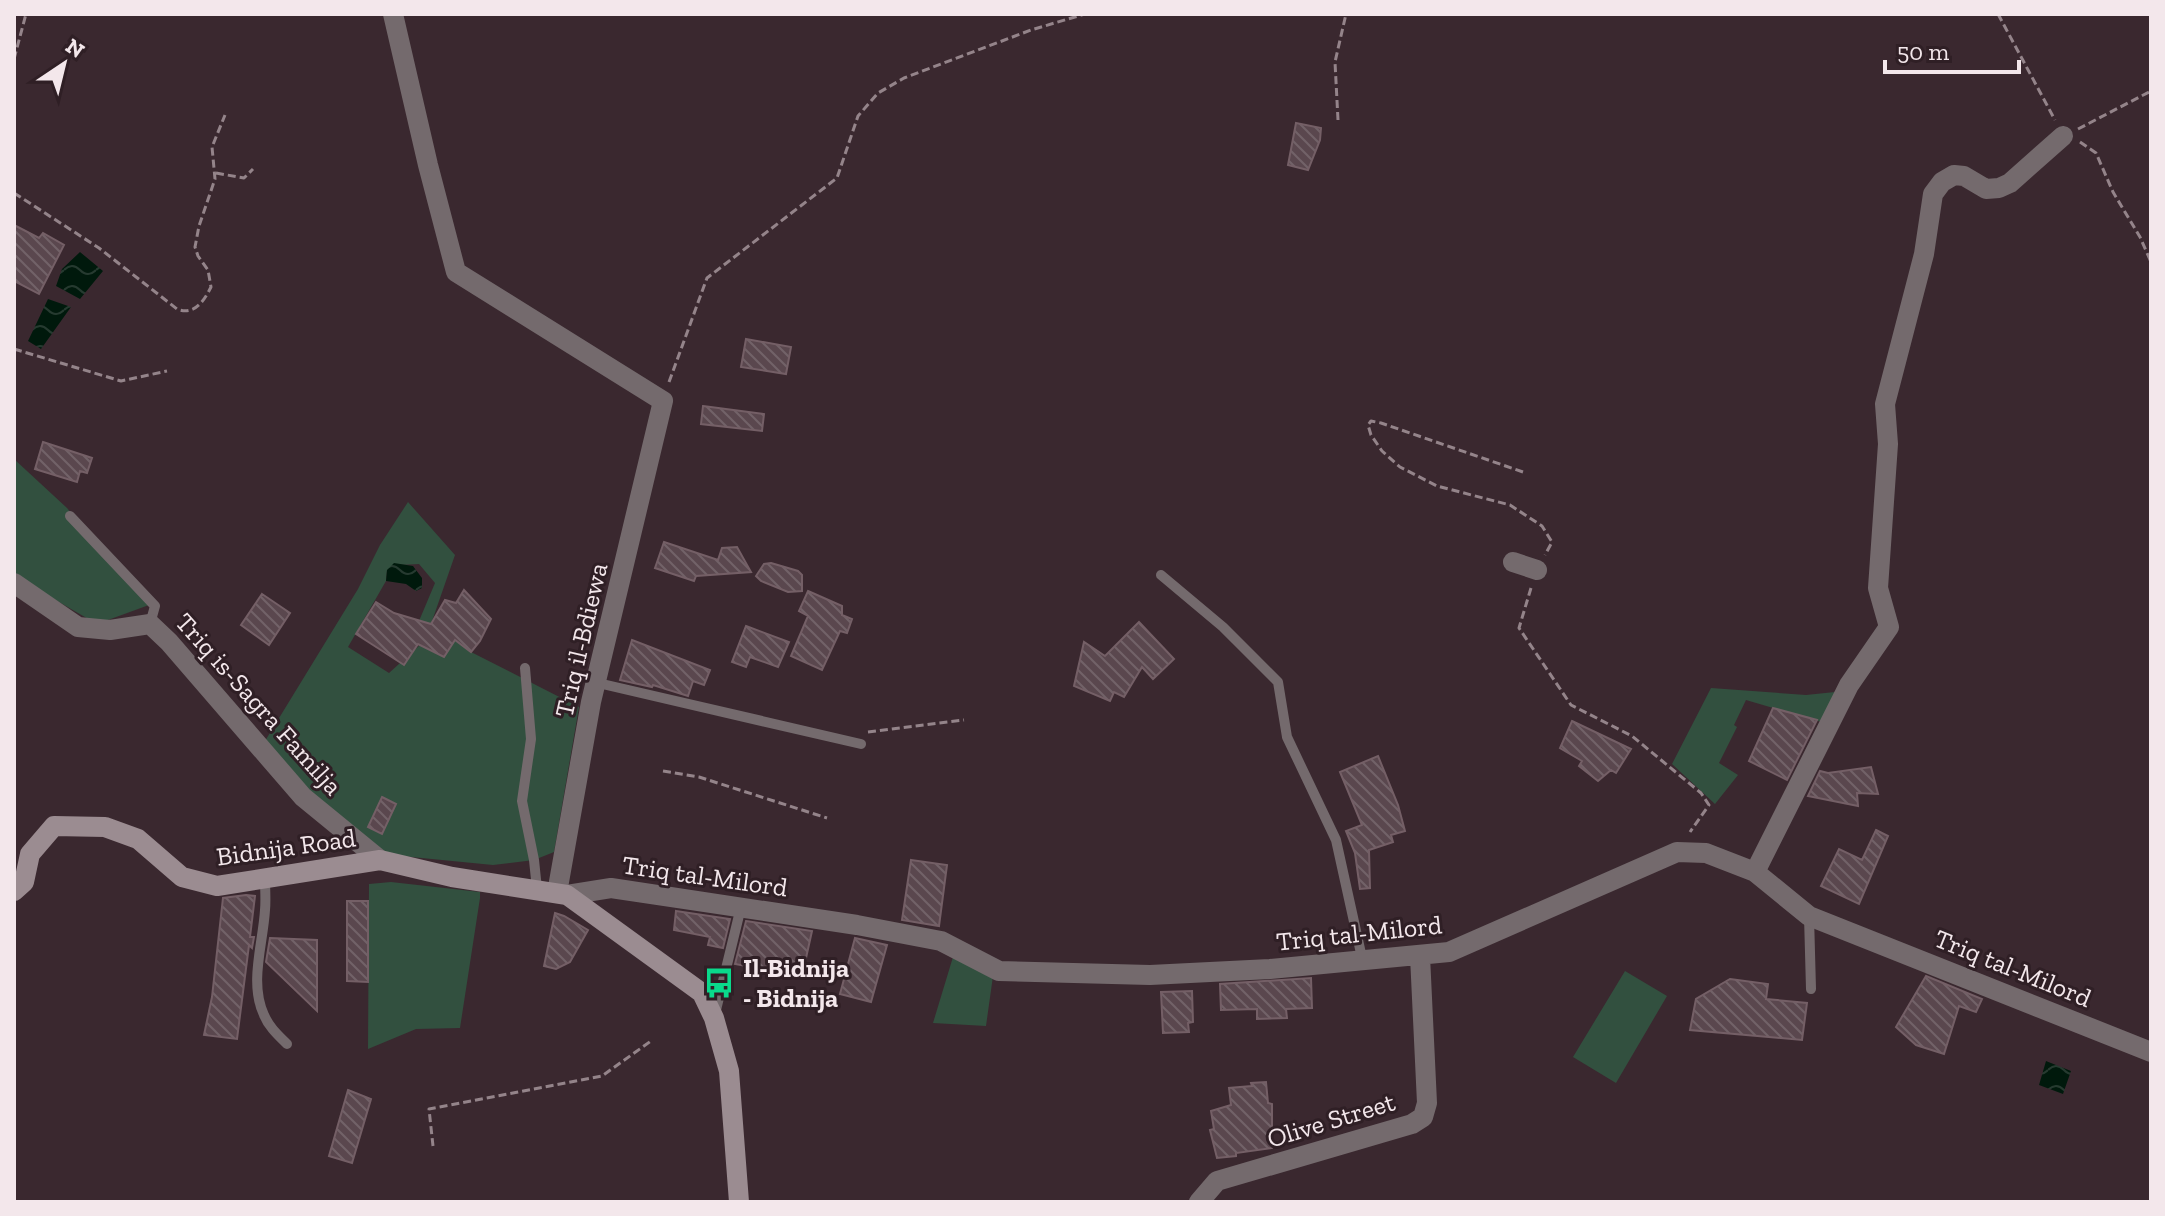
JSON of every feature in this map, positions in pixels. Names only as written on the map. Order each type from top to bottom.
[{"type":"street","points":[[393,14],[456,272],[663,401]]},
{"type":"street","points":[[1755,872],[1849,685],[1889,627],[1878,588],[1888,444],[1885,404],[1924,254],[1933,194],[1942,182],[1954,175],[1964,176],[1986,189],[1999,188],[2010,183],[2063,136]]},
{"type":"street","name":"Triq il-Bdiewa","points":[[554,892],[591,702],[663,401]]},
{"type":"street","points":[[1513,562],[1537,570]]},
{"type":"street","name":"Triq is-Sagra Familja","points":[[14,583],[78,627],[110,630],[150,624],[303,797],[380,860],[452,877],[554,892]]},
{"type":"street","name":"Bidnija Road","points":[[14,891],[24,882],[30,854],[54,826],[105,827],[138,839],[182,877],[217,886],[380,860]]},
{"type":"street","name":"Triq tal-Milord","points":[[554,892],[611,888],[857,925],[941,941],[999,971],[1150,975],[1270,969],[1449,952],[1677,852],[1706,853],[1755,872],[1809,916],[2150,1050]]},
{"type":"street","points":[[554,892],[702,993],[714,1018],[729,1071],[739,1202]]},
{"type":"street","name":"Olive Street","points":[[1199,1202],[1217,1181],[1412,1124],[1423,1117],[1427,1103],[1420,956]]},
{"type":"lane","points":[[70,516],[155,606],[150,624]]},
{"type":"lane","points":[[1161,575],[1223,627],[1278,682],[1287,737],[1336,840],[1362,958]]},
{"type":"lane","points":[[525,668],[531,739],[522,801],[534,860],[554,892]]},
{"type":"lane","points":[[598,683],[861,744]]},
{"type":"lane","points":[[265,879],[258,993],[262,1012],[271,1028],[287,1044]]},
{"type":"lane","points":[[714,1018],[741,907]]},
{"type":"lane","points":[[1809,916],[1811,989]]},
{"type":"path","points":[[14,59],[26,14]]},
{"type":"path","points":[[663,401],[707,278],[837,178],[858,116],[878,93],[904,78],[1031,30],[1085,14]]},
{"type":"path","points":[[1338,120],[1335,62],[1346,14]]},
{"type":"path","points":[[2063,136],[2151,91]]},
{"type":"path","points":[[14,193],[99,248],[184,312],[199,306],[211,287],[208,270],[195,247],[216,173],[212,147],[225,115]]},
{"type":"path","points":[[216,173],[244,178],[253,169]]},
{"type":"path","points":[[14,349],[121,381],[167,371]]},
{"type":"path","points":[[1523,472],[1381,423],[1371,421],[1368,425],[1382,451],[1400,467],[1437,486],[1510,505],[1542,526],[1552,542],[1537,570],[1519,628],[1571,705],[1632,736],[1701,793],[1709,805],[1677,852]]},
{"type":"path","points":[[861,744],[864,733],[964,720]]},
{"type":"path","points":[[663,771],[699,777],[827,818]]},
{"type":"path","points":[[433,1146],[429,1109],[602,1076],[651,1041]]},
{"type":"shaded area","points":[[14,459],[67,508],[149,605],[97,624],[14,576]]},
{"type":"shaded area","points":[[408,502],[455,555],[431,624],[419,621],[435,583],[419,564],[399,565],[387,570],[386,581],[348,647],[389,673],[420,645],[444,657],[455,640],[471,652],[579,707],[554,852],[534,860],[493,865],[391,855],[375,847],[300,783],[265,741]]},
{"type":"shaded area","points":[[1711,688],[1806,695],[1835,692],[1825,723],[1746,700],[1719,763],[1738,775],[1715,804],[1672,764]]},
{"type":"shaded area","points":[[391,882],[480,892],[480,898],[460,1028],[416,1029],[368,1049],[369,884]]},
{"type":"shaded area","points":[[953,957],[993,976],[986,1026],[933,1023]]},
{"type":"shaded area","points":[[1625,971],[1667,996],[1616,1083],[1573,1057]]},
{"type":"water","points":[[80,252],[103,271],[80,299],[56,286],[62,269]]},
{"type":"water","points":[[48,299],[71,307],[41,349],[28,341]]},
{"type":"water","points":[[394,563],[413,566],[422,578],[422,588],[416,591],[406,584],[386,581],[387,570]]},
{"type":"water","points":[[2046,1061],[2071,1071],[2063,1094],[2039,1085]]},
{"type":"building","points":[[1296,123],[1321,128],[1320,140],[1308,170],[1288,165]]},
{"type":"building","points":[[14,225],[39,238],[43,233],[64,245],[39,294],[14,281]]},
{"type":"building","points":[[746,339],[791,347],[786,374],[741,367]]},
{"type":"building","points":[[703,406],[764,414],[762,431],[701,424]]},
{"type":"building","points":[[43,442],[92,458],[87,473],[80,471],[77,482],[35,469]]},
{"type":"building","points":[[664,542],[718,560],[722,548],[737,547],[751,572],[696,576],[694,581],[655,568]]},
{"type":"building","points":[[764,564],[798,571],[802,575],[802,591],[788,592],[761,581],[756,576]]},
{"type":"building","points":[[464,590],[491,619],[471,652],[455,640],[444,657],[418,644],[404,665],[356,634],[376,602],[394,613],[431,624],[445,600],[456,603]]},
{"type":"building","points":[[808,591],[842,606],[842,615],[852,619],[847,633],[840,631],[822,670],[791,656],[808,616],[799,611]]},
{"type":"building","points":[[262,594],[290,613],[269,645],[241,625]]},
{"type":"building","points":[[1139,622],[1174,659],[1153,679],[1142,667],[1124,697],[1114,692],[1110,701],[1074,686],[1084,642],[1105,656]]},
{"type":"building","points":[[746,626],[789,642],[778,667],[750,657],[746,667],[732,662]]},
{"type":"building","points":[[632,640],[710,670],[704,685],[693,681],[688,696],[653,685],[620,680]]},
{"type":"building","points":[[1773,708],[1817,720],[1787,780],[1749,761]]},
{"type":"building","points":[[1572,721],[1631,749],[1616,773],[1611,770],[1598,781],[1579,766],[1582,761],[1560,748]]},
{"type":"building","points":[[1378,756],[1405,831],[1391,835],[1393,842],[1369,850],[1370,888],[1360,889],[1355,853],[1346,831],[1362,825],[1340,772]]},
{"type":"building","points":[[1871,767],[1878,794],[1857,793],[1858,806],[1808,796],[1820,771],[1828,773]]},
{"type":"building","points":[[382,797],[396,804],[382,834],[368,827]]},
{"type":"building","points":[[1876,830],[1888,836],[1859,904],[1821,886],[1839,849],[1862,860]]},
{"type":"building","points":[[911,860],[947,865],[939,926],[902,920]]},
{"type":"building","points":[[255,896],[250,937],[254,937],[252,948],[249,945],[237,1039],[204,1035],[212,997],[223,898]]},
{"type":"building","points":[[347,901],[368,901],[368,982],[347,981]]},
{"type":"building","points":[[676,911],[730,919],[723,948],[708,945],[710,937],[674,930]]},
{"type":"building","points":[[555,913],[588,930],[570,962],[556,969],[544,966]]},
{"type":"building","points":[[746,921],[812,931],[802,976],[735,964]]},
{"type":"building","points":[[270,938],[317,940],[317,1011],[266,962]]},
{"type":"building","points":[[855,938],[887,945],[871,1002],[840,994]]},
{"type":"building","points":[[1926,976],[1982,999],[1976,1012],[1959,1006],[1944,1054],[1916,1045],[1896,1027]]},
{"type":"building","points":[[1311,978],[1312,1008],[1286,1009],[1287,1018],[1257,1019],[1257,1009],[1221,1010],[1220,984]]},
{"type":"building","points":[[1730,979],[1768,984],[1766,999],[1807,1003],[1802,1040],[1690,1030],[1696,999]]},
{"type":"building","points":[[1192,991],[1193,1022],[1188,1023],[1189,1032],[1163,1033],[1161,992]]},
{"type":"building","points":[[1266,1082],[1268,1103],[1272,1104],[1272,1148],[1217,1158],[1210,1130],[1214,1129],[1211,1111],[1231,1105],[1229,1088]]},
{"type":"building","points":[[348,1090],[371,1099],[352,1163],[329,1156]]},
{"type":"place","name":"Il-Bidnija - Bidnija","points":[[719,983]]}]
